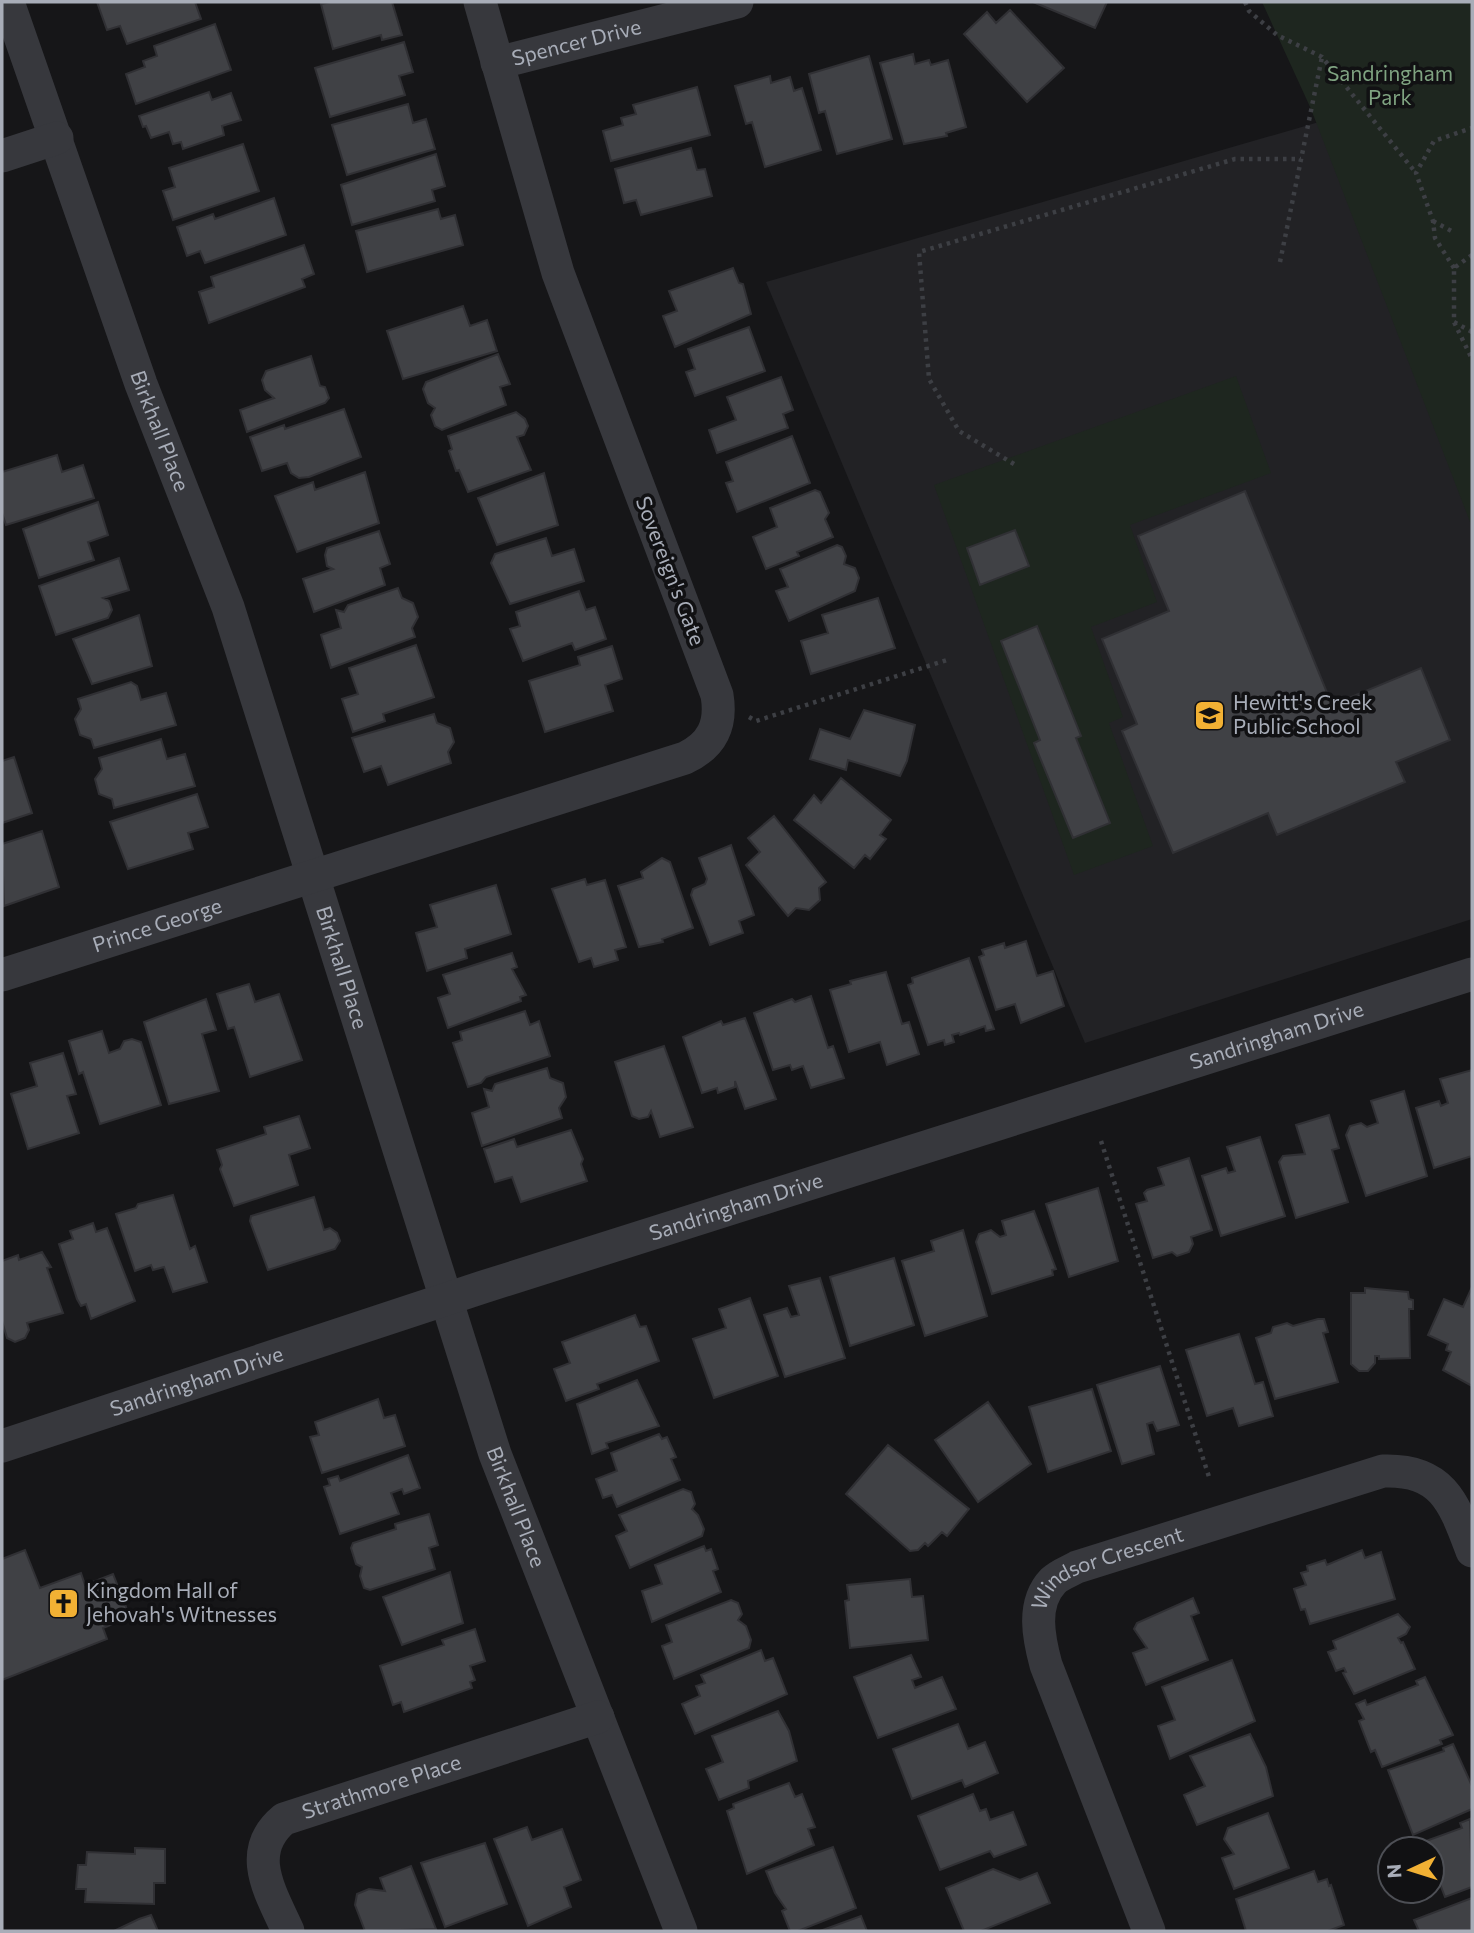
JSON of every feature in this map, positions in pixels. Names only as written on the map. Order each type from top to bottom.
[{"type":"street","name":"Birkhall Place","points":[[8,2],[141,384],[211,559],[314,875],[495,1454],[681,1931]]},
{"type":"street","name":"Sovereign's Gate","points":[[314,875],[687,757],[713,736],[718,717],[718,700],[558,273],[480,2]]},
{"type":"street","name":"Spencer Drive","points":[[497,63],[737,2]]},
{"type":"street","points":[[2,156],[57,138]]},
{"type":"street","name":"Prince George","points":[[2,975],[314,875]]},
{"type":"street","name":"Sandringham Drive","points":[[2,1446],[445,1299],[1472,974]]},
{"type":"street","name":"Windsor Crescent","points":[[1150,1931],[1046,1665],[1038,1636],[1040,1605],[1053,1581],[1077,1567],[1383,1471],[1422,1475],[1443,1488],[1457,1511],[1472,1551]]},
{"type":"street","name":"Strathmore Place","points":[[288,1931],[261,1866],[267,1839],[284,1819],[598,1717]]},
{"type":"path","points":[[1245,2],[1249,11],[1277,35],[1322,57],[1416,173],[1433,221],[1435,238],[1454,268],[1454,322],[1472,359]]},
{"type":"path","points":[[1280,262],[1322,57]]},
{"type":"path","points":[[1416,173],[1434,141],[1472,128]]},
{"type":"path","points":[[1014,464],[959,432],[929,379],[919,251],[1235,159],[1301,159]]},
{"type":"path","points":[[1433,221],[1455,233]]},
{"type":"path","points":[[1454,268],[1472,254]]},
{"type":"path","points":[[1454,322],[1472,332]]},
{"type":"path","points":[[718,700],[756,721],[947,660]]},
{"type":"path","points":[[1101,1142],[1210,1480]]},
{"type":"shaded area","name":"Hewitt's Creek Public School","points":[[1319,122],[1472,512],[1472,919],[1085,1043],[766,282]]},
{"type":"green space","name":"Sandringham Park","points":[[1262,2],[1472,2],[1472,527],[1311,109]]},
{"type":"green space","points":[[1236,376],[1271,473],[1130,525],[1157,602],[1091,627],[1123,717],[1109,723],[1153,846],[1074,875],[934,485]]},
{"type":"building","points":[[97,2],[195,2],[201,19],[127,44],[120,26],[107,30]]},
{"type":"building","points":[[392,2],[402,35],[382,40],[381,35],[333,49],[321,4]]},
{"type":"building","points":[[1033,2],[1107,2],[1095,28]]},
{"type":"building","points":[[1010,10],[1064,68],[1027,102],[964,34],[987,12],[996,23]]},
{"type":"building","points":[[215,24],[231,70],[136,104],[126,74],[145,67],[143,61],[157,56],[154,46]]},
{"type":"building","points":[[404,42],[413,72],[399,76],[405,95],[330,117],[315,68]]},
{"type":"building","points":[[913,54],[915,64],[929,60],[931,65],[948,60],[966,127],[946,133],[947,136],[904,144],[880,63]]},
{"type":"building","points":[[869,56],[892,139],[837,154],[825,111],[819,113],[809,74]]},
{"type":"building","points":[[770,76],[771,83],[790,77],[794,91],[802,88],[821,150],[765,167],[752,122],[746,124],[735,86]]},
{"type":"building","points":[[697,87],[710,135],[611,161],[603,131],[623,125],[621,118],[636,114],[633,105]]},
{"type":"building","points":[[209,92],[212,100],[231,93],[241,120],[222,126],[224,135],[183,149],[181,142],[173,144],[169,132],[151,138],[146,126],[143,127],[139,116]]},
{"type":"building","points":[[408,104],[413,123],[426,119],[435,149],[347,175],[332,125]]},
{"type":"building","points":[[243,144],[259,191],[173,220],[163,191],[175,187],[169,168]]},
{"type":"building","points":[[691,148],[697,170],[705,169],[712,196],[641,215],[636,200],[624,203],[615,169]]},
{"type":"building","points":[[436,154],[445,186],[432,190],[435,201],[352,225],[341,185]]},
{"type":"building","points":[[274,198],[286,235],[205,263],[200,251],[187,256],[177,227],[213,214],[215,219]]},
{"type":"building","points":[[438,209],[441,219],[455,215],[463,245],[367,272],[356,231]]},
{"type":"building","points":[[304,245],[314,274],[302,279],[305,287],[209,323],[199,292],[214,287],[211,277]]},
{"type":"building","points":[[733,268],[739,283],[743,284],[751,314],[675,347],[663,316],[677,311],[669,291]]},
{"type":"building","points":[[463,306],[470,326],[487,320],[497,351],[403,379],[387,331]]},
{"type":"building","points":[[749,327],[765,371],[695,396],[686,372],[695,369],[688,349]]},
{"type":"building","points":[[498,354],[510,384],[500,387],[506,405],[442,430],[435,426],[431,415],[435,408],[428,403],[423,389],[426,382]]},
{"type":"building","points":[[311,356],[320,386],[325,387],[329,398],[325,403],[247,432],[240,410],[274,398],[265,390],[262,380],[266,371]]},
{"type":"building","points":[[781,377],[793,410],[783,414],[788,428],[717,453],[709,430],[736,420],[727,397]]},
{"type":"building","points":[[344,409],[361,457],[309,477],[299,478],[291,473],[287,463],[262,471],[250,437],[284,425],[285,429]]},
{"type":"building","points":[[516,412],[525,419],[528,426],[524,435],[517,437],[531,470],[468,492],[459,470],[456,471],[449,451],[452,449],[448,436]]},
{"type":"building","points":[[792,436],[810,483],[737,512],[726,483],[733,481],[726,462]]},
{"type":"building","points":[[57,455],[62,472],[83,465],[94,498],[6,525],[2,513],[2,472]]},
{"type":"building","points":[[365,472],[379,523],[297,552],[275,496],[313,482],[315,490]]},
{"type":"building","points":[[544,473],[558,525],[497,545],[478,498]]},
{"type":"building","points":[[815,490],[820,492],[829,513],[825,519],[833,537],[797,552],[799,556],[766,569],[753,537],[777,527],[770,508]]},
{"type":"building","points":[[1245,491],[1332,705],[1421,668],[1450,740],[1396,762],[1405,782],[1277,835],[1268,813],[1173,853],[1122,731],[1137,724],[1102,639],[1169,611],[1138,536]]},
{"type":"building","points":[[98,502],[108,535],[88,542],[94,560],[39,578],[23,529]]},
{"type":"building","points":[[1015,530],[1029,566],[980,585],[967,548]]},
{"type":"building","points":[[379,531],[390,564],[380,568],[385,585],[314,612],[303,579],[333,569],[327,566],[327,548]]},
{"type":"building","points":[[546,538],[552,556],[574,549],[584,581],[510,604],[491,563],[495,554]]},
{"type":"building","points":[[837,545],[842,547],[846,556],[844,564],[855,568],[859,578],[855,591],[789,621],[776,591],[788,587],[780,569]]},
{"type":"building","points":[[119,558],[129,590],[103,598],[109,601],[112,610],[108,618],[56,635],[39,586]]},
{"type":"building","points":[[398,588],[402,598],[413,603],[418,617],[412,628],[415,637],[331,668],[321,635],[341,628],[336,610],[344,612],[348,605]]},
{"type":"building","points":[[579,591],[586,610],[595,607],[606,639],[575,650],[572,643],[523,661],[510,629],[520,626],[516,612]]},
{"type":"building","points":[[878,598],[895,648],[811,674],[801,641],[828,633],[822,615]]},
{"type":"building","points":[[139,615],[152,666],[92,684],[73,639]]},
{"type":"building","points":[[1037,626],[1081,736],[1076,738],[1110,823],[1073,838],[1034,743],[1040,740],[1001,641]]},
{"type":"building","points":[[416,645],[434,697],[383,714],[385,721],[353,732],[342,699],[358,694],[349,668]]},
{"type":"building","points":[[612,646],[622,679],[605,685],[613,711],[545,732],[529,681],[580,665],[578,657]]},
{"type":"building","points":[[131,682],[137,686],[141,700],[166,693],[176,725],[94,748],[91,739],[80,735],[75,719],[81,709],[78,699]]},
{"type":"building","points":[[864,710],[915,725],[907,761],[900,776],[848,760],[846,770],[810,759],[820,729],[850,739]]},
{"type":"building","points":[[434,714],[437,723],[450,728],[454,742],[448,752],[451,763],[388,785],[381,766],[364,772],[352,738]]},
{"type":"building","points":[[161,739],[167,759],[185,754],[195,786],[114,808],[112,799],[99,794],[95,779],[102,769],[99,758]]},
{"type":"building","points":[[14,757],[32,813],[2,823],[2,761]]},
{"type":"building","points":[[841,778],[891,820],[880,835],[886,839],[870,859],[865,855],[854,868],[794,820],[814,795],[821,803]]},
{"type":"building","points":[[197,794],[208,827],[188,833],[193,849],[128,869],[110,822]]},
{"type":"building","points":[[774,816],[826,882],[819,888],[820,900],[809,910],[796,908],[788,916],[746,865],[760,852],[748,838]]},
{"type":"building","points":[[42,831],[59,887],[4,906],[2,844]]},
{"type":"building","points":[[731,845],[754,915],[739,921],[743,933],[710,945],[691,895],[693,889],[705,884],[707,879],[699,858]]},
{"type":"building","points":[[662,858],[670,862],[693,928],[662,939],[663,942],[639,947],[618,886],[643,878],[641,872]]},
{"type":"building","points":[[585,879],[587,885],[605,880],[626,947],[615,950],[618,960],[594,967],[591,958],[579,962],[552,889]]},
{"type":"building","points":[[496,885],[511,934],[465,949],[467,958],[427,971],[416,933],[437,927],[430,905]]},
{"type":"building","points":[[1026,941],[1037,976],[1053,971],[1064,1006],[1021,1023],[1015,1004],[996,1010],[979,957],[984,955],[982,950],[1004,943],[1005,948]]},
{"type":"building","points":[[512,953],[517,967],[512,969],[526,995],[520,997],[521,1001],[448,1028],[438,998],[450,994],[443,975]]},
{"type":"building","points":[[969,958],[994,1029],[986,1031],[985,1026],[960,1035],[952,1035],[954,1042],[945,1045],[944,1040],[928,1045],[908,985],[913,983],[912,978]]},
{"type":"building","points":[[886,972],[902,1024],[909,1022],[919,1054],[887,1065],[880,1042],[849,1052],[830,990],[851,984],[850,981]]},
{"type":"building","points":[[249,984],[255,1002],[279,994],[302,1060],[250,1077],[234,1027],[228,1029],[217,994]]},
{"type":"building","points":[[811,996],[828,1048],[833,1046],[844,1078],[811,1088],[803,1066],[792,1070],[790,1065],[773,1070],[754,1013],[792,999],[795,1002]]},
{"type":"building","points":[[206,999],[216,1030],[202,1034],[219,1091],[169,1104],[144,1022]]},
{"type":"building","points":[[525,1011],[530,1025],[539,1021],[550,1056],[486,1077],[481,1083],[468,1087],[453,1043],[462,1040],[460,1032]]},
{"type":"building","points":[[745,1018],[776,1099],[745,1109],[735,1081],[735,1087],[718,1093],[717,1088],[702,1093],[683,1037],[721,1021],[723,1025]]},
{"type":"building","points":[[102,1031],[109,1053],[120,1049],[124,1041],[132,1039],[141,1042],[161,1105],[100,1124],[83,1072],[79,1074],[69,1041]]},
{"type":"building","points":[[664,1046],[693,1127],[660,1137],[651,1111],[648,1117],[639,1119],[632,1116],[615,1062]]},
{"type":"building","points":[[63,1053],[76,1094],[67,1096],[79,1133],[28,1149],[11,1094],[37,1086],[30,1063]]},
{"type":"building","points":[[547,1068],[550,1078],[563,1083],[566,1097],[559,1108],[562,1118],[482,1146],[472,1113],[489,1107],[484,1089],[492,1091],[495,1084]]},
{"type":"building","points":[[1472,1070],[1472,1156],[1434,1168],[1416,1108],[1439,1101],[1441,1106],[1448,1103],[1440,1079]]},
{"type":"building","points":[[1404,1091],[1427,1176],[1366,1196],[1346,1135],[1350,1126],[1361,1123],[1367,1127],[1378,1123],[1371,1101]]},
{"type":"building","points":[[1329,1115],[1339,1148],[1332,1150],[1348,1202],[1296,1218],[1279,1162],[1283,1156],[1305,1154],[1296,1125]]},
{"type":"building","points":[[299,1116],[310,1148],[289,1155],[298,1185],[234,1206],[220,1169],[222,1165],[217,1150],[266,1134],[264,1127]]},
{"type":"building","points":[[571,1130],[583,1159],[581,1164],[587,1181],[521,1202],[512,1177],[495,1182],[484,1149],[514,1139],[517,1147]]},
{"type":"building","points":[[1260,1137],[1285,1216],[1221,1236],[1202,1176],[1226,1168],[1228,1173],[1235,1171],[1227,1147]]},
{"type":"building","points":[[1189,1158],[1212,1230],[1191,1237],[1193,1244],[1189,1252],[1177,1256],[1172,1252],[1153,1258],[1136,1204],[1147,1201],[1144,1193],[1147,1190],[1164,1185],[1158,1168]]},
{"type":"building","points":[[1098,1188],[1118,1261],[1069,1277],[1046,1204]]},
{"type":"building","points":[[173,1195],[190,1249],[195,1246],[207,1282],[173,1292],[164,1267],[153,1270],[151,1265],[135,1271],[116,1214],[136,1208],[138,1204]]},
{"type":"building","points":[[314,1197],[324,1230],[330,1228],[337,1233],[340,1241],[335,1249],[268,1270],[250,1221],[251,1216]]},
{"type":"building","points":[[1034,1211],[1056,1269],[1052,1270],[1053,1275],[992,1294],[976,1242],[979,1234],[991,1230],[1000,1237],[1006,1235],[1002,1221]]},
{"type":"building","points":[[93,1223],[96,1232],[107,1228],[135,1301],[91,1319],[86,1304],[81,1306],[77,1299],[59,1244],[73,1239],[70,1231]]},
{"type":"building","points":[[963,1230],[987,1316],[925,1336],[902,1261],[934,1251],[931,1241]]},
{"type":"building","points":[[42,1252],[51,1267],[47,1268],[63,1313],[27,1323],[29,1330],[25,1338],[15,1342],[7,1338],[2,1321],[2,1261],[18,1255],[19,1260]]},
{"type":"building","points":[[894,1258],[914,1325],[850,1346],[830,1277]]},
{"type":"building","points":[[820,1278],[845,1358],[785,1377],[764,1315],[787,1308],[791,1317],[799,1315],[789,1286]]},
{"type":"building","points":[[1472,1287],[1472,1386],[1443,1370],[1451,1352],[1446,1350],[1448,1344],[1428,1335],[1444,1299],[1463,1307]]},
{"type":"building","points":[[1365,1288],[1408,1292],[1409,1299],[1413,1300],[1413,1309],[1409,1309],[1410,1358],[1379,1359],[1379,1356],[1375,1356],[1375,1363],[1368,1371],[1359,1371],[1351,1364],[1351,1293],[1365,1293]]},
{"type":"building","points":[[750,1298],[778,1376],[714,1398],[693,1339],[726,1328],[719,1309]]},
{"type":"building","points":[[635,1315],[640,1327],[646,1326],[659,1361],[597,1384],[599,1389],[566,1401],[554,1369],[570,1363],[562,1342]]},
{"type":"building","points":[[1324,1319],[1328,1332],[1323,1333],[1338,1382],[1275,1399],[1256,1338],[1271,1333],[1273,1327],[1287,1323],[1293,1326]]},
{"type":"building","points":[[1239,1334],[1255,1384],[1263,1382],[1273,1416],[1239,1426],[1233,1408],[1207,1416],[1186,1350]]},
{"type":"building","points":[[1160,1366],[1179,1425],[1157,1431],[1153,1422],[1147,1424],[1154,1454],[1122,1464],[1097,1385]]},
{"type":"building","points":[[637,1380],[659,1426],[606,1443],[608,1448],[592,1454],[577,1404]]},
{"type":"building","points":[[1092,1389],[1111,1451],[1048,1472],[1029,1407]]},
{"type":"building","points":[[378,1399],[384,1418],[395,1415],[405,1446],[322,1473],[310,1437],[319,1435],[315,1422]]},
{"type":"building","points":[[988,1402],[1031,1464],[978,1502],[935,1440]]},
{"type":"building","points":[[659,1434],[662,1439],[667,1437],[676,1457],[671,1459],[680,1480],[617,1507],[612,1495],[603,1498],[596,1479],[617,1471],[611,1453]]},
{"type":"building","points":[[888,1445],[969,1509],[947,1536],[942,1532],[928,1546],[925,1543],[918,1550],[910,1551],[846,1494]]},
{"type":"building","points":[[408,1455],[420,1488],[404,1494],[402,1489],[391,1493],[399,1514],[340,1534],[324,1487],[330,1485],[328,1479],[338,1476],[340,1481]]},
{"type":"building","points":[[683,1489],[691,1492],[695,1504],[692,1509],[704,1529],[702,1536],[630,1568],[616,1536],[627,1531],[619,1515]]},
{"type":"building","points":[[429,1514],[438,1545],[429,1548],[435,1569],[370,1590],[364,1588],[360,1576],[362,1567],[356,1564],[351,1548],[353,1543],[396,1529],[395,1524]]},
{"type":"building","points":[[704,1546],[706,1551],[711,1549],[718,1569],[713,1571],[721,1592],[652,1622],[642,1591],[662,1584],[655,1565]]},
{"type":"building","name":"Kingdom Hall of Jehovah's Witnesses","points":[[25,1550],[40,1588],[81,1573],[85,1585],[113,1574],[130,1617],[103,1628],[107,1639],[2,1680],[2,1559]]},
{"type":"building","points":[[1362,1550],[1365,1558],[1381,1552],[1395,1599],[1310,1624],[1305,1609],[1301,1610],[1294,1589],[1306,1585],[1301,1573],[1308,1571],[1307,1566],[1325,1560],[1327,1565]]},
{"type":"building","points":[[450,1572],[463,1623],[402,1645],[383,1597]]},
{"type":"building","points":[[910,1579],[912,1597],[923,1596],[928,1640],[850,1648],[845,1601],[849,1600],[847,1585]]},
{"type":"building","points":[[1193,1598],[1199,1613],[1191,1616],[1208,1660],[1146,1685],[1133,1653],[1147,1648],[1134,1629],[1137,1623]]},
{"type":"building","points":[[731,1600],[738,1603],[742,1614],[738,1620],[746,1626],[751,1640],[749,1648],[674,1679],[662,1646],[672,1642],[666,1625]]},
{"type":"building","points":[[1398,1614],[1410,1627],[1406,1634],[1398,1638],[1403,1642],[1415,1669],[1354,1694],[1343,1673],[1346,1672],[1344,1668],[1336,1671],[1328,1652],[1336,1649],[1333,1641]]},
{"type":"building","points":[[475,1629],[485,1661],[470,1666],[475,1680],[470,1682],[472,1688],[404,1712],[401,1702],[393,1705],[380,1666],[444,1645],[442,1640]]},
{"type":"building","points":[[761,1650],[765,1661],[773,1658],[787,1694],[695,1734],[682,1704],[700,1696],[696,1686],[705,1683],[701,1675]]},
{"type":"building","points":[[911,1655],[921,1677],[912,1680],[915,1688],[942,1677],[956,1709],[878,1738],[854,1677]]},
{"type":"building","points":[[1232,1660],[1255,1721],[1170,1759],[1158,1726],[1175,1720],[1162,1687]]},
{"type":"building","points":[[1425,1677],[1453,1735],[1440,1740],[1442,1744],[1382,1767],[1375,1750],[1371,1752],[1359,1721],[1364,1719],[1356,1704],[1365,1700],[1367,1705],[1418,1685],[1416,1681]]},
{"type":"building","points":[[778,1711],[789,1731],[797,1761],[748,1781],[749,1788],[719,1800],[706,1769],[723,1762],[712,1736]]},
{"type":"building","points":[[958,1724],[968,1749],[985,1742],[998,1773],[965,1787],[962,1780],[912,1799],[893,1749]]},
{"type":"building","points":[[1250,1734],[1266,1767],[1273,1796],[1197,1825],[1184,1795],[1205,1786],[1190,1756]]},
{"type":"building","points":[[1453,1744],[1472,1786],[1472,1809],[1413,1835],[1388,1770],[1444,1751],[1443,1748]]},
{"type":"building","points":[[789,1783],[795,1797],[802,1794],[815,1827],[808,1829],[814,1845],[747,1874],[727,1811],[734,1808],[733,1804]]},
{"type":"building","points":[[973,1794],[980,1811],[986,1809],[990,1820],[1013,1812],[1026,1845],[994,1857],[990,1851],[940,1870],[918,1816]]},
{"type":"building","points":[[1268,1813],[1289,1868],[1234,1889],[1222,1858],[1234,1854],[1224,1839],[1228,1828]]},
{"type":"building","points":[[1470,1819],[1472,1887],[1446,1897],[1446,1835],[1443,1835],[1462,1828],[1460,1823]]},
{"type":"building","points":[[527,1827],[532,1840],[562,1829],[581,1880],[564,1887],[571,1907],[528,1926],[494,1839]]},
{"type":"building","points":[[485,1843],[507,1904],[445,1927],[421,1863]]},
{"type":"building","points":[[833,1847],[856,1908],[798,1931],[790,1931],[782,1911],[786,1909],[775,1893],[766,1871]]},
{"type":"building","points":[[135,1848],[165,1849],[165,1883],[154,1883],[154,1904],[85,1902],[86,1889],[76,1889],[78,1865],[86,1865],[87,1852],[135,1854]]},
{"type":"building","points":[[411,1866],[436,1929],[365,1931],[355,1905],[357,1894],[369,1889],[385,1891],[380,1878]]},
{"type":"building","points":[[993,1869],[1020,1880],[1037,1873],[1050,1903],[981,1931],[964,1931],[946,1888]]},
{"type":"building","points":[[1314,1871],[1318,1882],[1327,1879],[1329,1886],[1331,1885],[1344,1925],[1328,1931],[1246,1931],[1236,1899]]},
{"type":"building","points":[[1472,1898],[1472,1931],[1419,1931],[1414,1920]]},
{"type":"building","points":[[151,1915],[158,1931],[114,1931],[139,1919]]},
{"type":"building","points":[[861,1916],[867,1931],[820,1931]]},
{"type":"place","name":"Hewitt's Creek Public School","points":[[1210,715]]},
{"type":"place","name":"Kingdom Hall of Jehovah's Witnesses","points":[[63,1603]]}]
